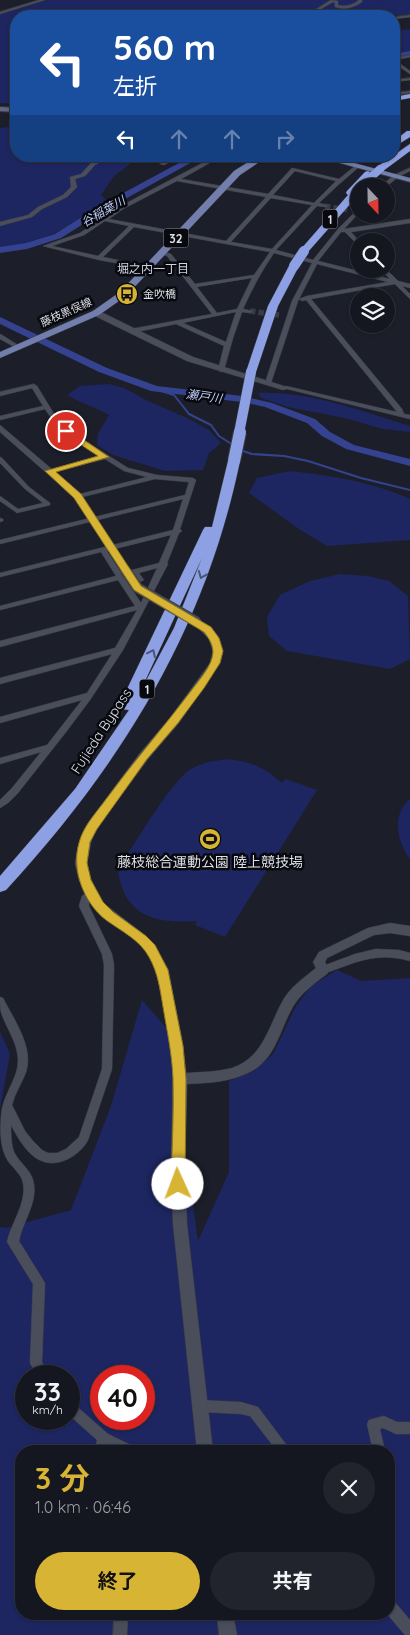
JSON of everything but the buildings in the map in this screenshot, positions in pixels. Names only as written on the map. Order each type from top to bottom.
[{"type":"highway","name":"1","points":[[336,213],[376,172],[410,161]]},
{"type":"highway","name":"1","points":[[373,178],[379,162]]},
{"type":"highway","name":"1","points":[[370,178],[390,162]]},
{"type":"highway","name":"Fujieda Bypass","points":[[0,886],[43,839],[91,779],[150,684],[186,612],[211,553],[226,503],[251,372],[269,315],[294,266],[304,251],[350,198]]},
{"type":"highway","name":"1","points":[[336,213],[350,201]]},
{"type":"highway","name":"Fujieda Bypass","points":[[0,882],[59,813],[91,768],[114,730],[206,538],[234,461]]},
{"type":"main road","name":"藤枝黒俣線","points":[[0,355],[96,313],[123,294],[223,188],[241,170],[254,162]]},
{"type":"main road","points":[[339,162],[410,180]]},
{"type":"street","points":[[0,13],[43,0]]},
{"type":"street","points":[[318,10],[332,1],[337,2],[336,6],[341,8],[356,4],[360,0]]},
{"type":"street","points":[[5,7],[10,10]]},
{"type":"street","points":[[400,65],[410,73]]},
{"type":"street","points":[[0,224],[30,216],[40,208],[65,196],[74,187],[72,178],[83,175],[97,162]]},
{"type":"street","points":[[148,268],[46,246],[82,234],[103,219],[208,162]]},
{"type":"street","points":[[222,370],[227,345],[239,310],[256,276],[273,251],[315,204],[338,180],[357,167]]},
{"type":"street","points":[[394,178],[410,168]]},
{"type":"street","points":[[228,242],[294,169],[338,180]]},
{"type":"street","points":[[175,179],[325,206]]},
{"type":"street","points":[[103,219],[316,260],[410,286]]},
{"type":"street","points":[[268,383],[294,301],[316,260],[350,219]]},
{"type":"street","points":[[340,230],[347,231],[410,221]]},
{"type":"street","points":[[99,258],[133,225]]},
{"type":"street","points":[[347,231],[350,234]]},
{"type":"street","points":[[162,253],[169,255],[215,314]]},
{"type":"street","points":[[194,286],[256,276]]},
{"type":"street","points":[[393,278],[410,296]]},
{"type":"street","points":[[294,301],[410,280]]},
{"type":"street","points":[[307,298],[400,410],[401,415]]},
{"type":"street","points":[[131,331],[239,310],[250,312]]},
{"type":"street","points":[[96,313],[190,359],[222,370],[286,388],[410,417]]},
{"type":"street","points":[[279,315],[288,316]]},
{"type":"street","points":[[177,322],[227,345]]},
{"type":"street","points":[[0,336],[20,346]]},
{"type":"street","points":[[0,394],[34,386],[57,422],[66,431],[126,470],[157,477],[193,480],[178,531],[164,564],[120,650],[50,747],[0,804]]},
{"type":"street","points":[[0,418],[48,407]]},
{"type":"street","points":[[0,428],[78,496],[141,608]]},
{"type":"street","points":[[50,471],[105,457]]},
{"type":"street","points":[[0,459],[27,488],[48,504],[17,511],[0,498]]},
{"type":"street","points":[[78,496],[157,477]]},
{"type":"street","points":[[0,542],[188,496]]},
{"type":"street","points":[[0,575],[178,531]]},
{"type":"street","points":[[140,580],[135,572],[164,564]]},
{"type":"street","points":[[0,608],[123,574]]},
{"type":"street","points":[[123,574],[138,588],[207,629],[214,638],[218,651],[215,663],[174,721],[144,756],[92,826],[85,842],[81,863],[85,880],[103,910],[142,939],[157,958],[165,983],[177,1046],[180,1079],[178,1164],[180,1224],[204,1445]]},
{"type":"street","points":[[0,644],[141,608]]},
{"type":"street","points":[[0,681],[120,650]]},
{"type":"street","points":[[0,720],[89,695]]},
{"type":"street","points":[[0,761],[50,747]]},
{"type":"street","points":[[7,1104],[15,1123],[32,1150],[42,1157],[54,1159],[64,1156],[75,1150],[83,1140],[107,1068],[109,965],[107,954],[84,906],[85,899],[92,894]]},
{"type":"street","points":[[323,970],[319,962],[323,955],[372,931],[390,928],[410,931]]},
{"type":"street","points":[[180,1079],[235,1072],[261,1056],[270,1044],[291,999],[309,980],[323,970],[359,955],[392,953],[410,957]]},
{"type":"street","points":[[0,1001],[21,1046],[23,1060],[19,1079],[7,1104],[7,1146],[12,1157],[28,1178],[29,1192],[13,1242],[39,1283],[37,1365]]},
{"type":"street","points":[[200,1406],[242,1408],[254,1411],[280,1445]]},
{"type":"street","points":[[80,1417],[104,1438],[118,1445]]},
{"type":"street","points":[[378,1445],[373,1424],[384,1422],[396,1428],[410,1428]]},
{"type":"street","points":[[102,1445],[104,1438]]},
{"type":"street","points":[[395,1613],[410,1630]]},
{"type":"street","points":[[120,1635],[121,1620]]},
{"type":"street","points":[[226,1620],[228,1635]]},
{"type":"shaded area","points":[[47,0],[410,0],[410,14],[400,15],[400,10],[13,10]]},
{"type":"shaded area","points":[[10,11],[10,104],[0,103],[0,14]]},
{"type":"shaded area","points":[[410,29],[410,51],[400,53],[400,30]]},
{"type":"shaded area","points":[[10,127],[10,162],[133,162],[114,176],[101,195],[106,200],[104,205],[56,233],[21,245],[0,249],[0,128]]},
{"type":"shaded area","points":[[109,384],[124,388],[209,430],[221,443],[209,453],[203,470],[165,471],[113,455],[97,445],[98,434],[109,415],[67,395],[80,386]]},
{"type":"shaded area","points":[[258,393],[296,395],[335,403],[410,426],[410,432],[383,429],[345,418],[288,407],[261,398]]},
{"type":"shaded area","points":[[290,471],[351,480],[381,488],[410,499],[410,540],[327,546],[299,529],[249,493],[257,478]]},
{"type":"shaded area","points":[[340,574],[368,576],[389,581],[408,596],[410,659],[390,669],[287,651],[269,636],[267,617],[280,595],[310,581]]},
{"type":"shaded area","points":[[228,759],[257,766],[282,783],[285,779],[317,790],[225,937],[195,925],[197,921],[168,921],[144,914],[134,907],[127,897],[121,885],[118,869],[163,800],[182,776],[200,765]]},
{"type":"shaded area","points":[[410,799],[410,859],[399,837],[398,821],[404,805]]},
{"type":"shaded area","points":[[337,970],[361,981],[410,978],[410,1635],[0,1635],[0,1227],[6,1228],[71,1210],[111,1106],[142,1000],[168,1030],[198,1241],[229,1172],[229,1081],[254,1071],[273,1054],[296,1006],[311,986]]},
{"type":"shaded area","points":[[0,1032],[10,1054],[0,1109]]},
{"type":"waterway","name":"谷稲葉川","points":[[400,55],[410,53]]},
{"type":"waterway","name":"谷稲葉川","points":[[0,250],[27,246],[58,236],[104,207],[188,162]]},
{"type":"waterway","name":"瀬戸川","points":[[0,320],[103,370],[155,389],[242,399],[268,405],[311,421],[326,434],[350,447],[410,463]]},
{"type":"waterway","points":[[155,389],[174,395],[189,414],[211,425],[219,436],[233,445]]},
{"type":"waterway","points":[[240,450],[252,454],[284,456],[308,461],[361,478],[410,490]]},
{"type":"tunnel","points":[[325,206],[348,210]]},
{"type":"tunnel","points":[[250,311],[279,315]]},
{"type":"place","name":"金吹橋","points":[[127,294]]},
{"type":"place","name":"藤枝総合運動公園 陸上競技場","points":[[210,839]]},
{"type":"district","name":"堀之内一丁目","points":[[153,268]]},
{"type":"route","points":[[66,431],[78,441],[105,457],[50,471],[78,496],[132,582],[144,593],[207,629],[214,638],[218,651],[215,663],[201,685],[144,756],[92,826],[85,842],[81,863],[85,880],[98,905],[142,939],[157,958],[162,970],[177,1046],[180,1079],[178,1184]]}]
